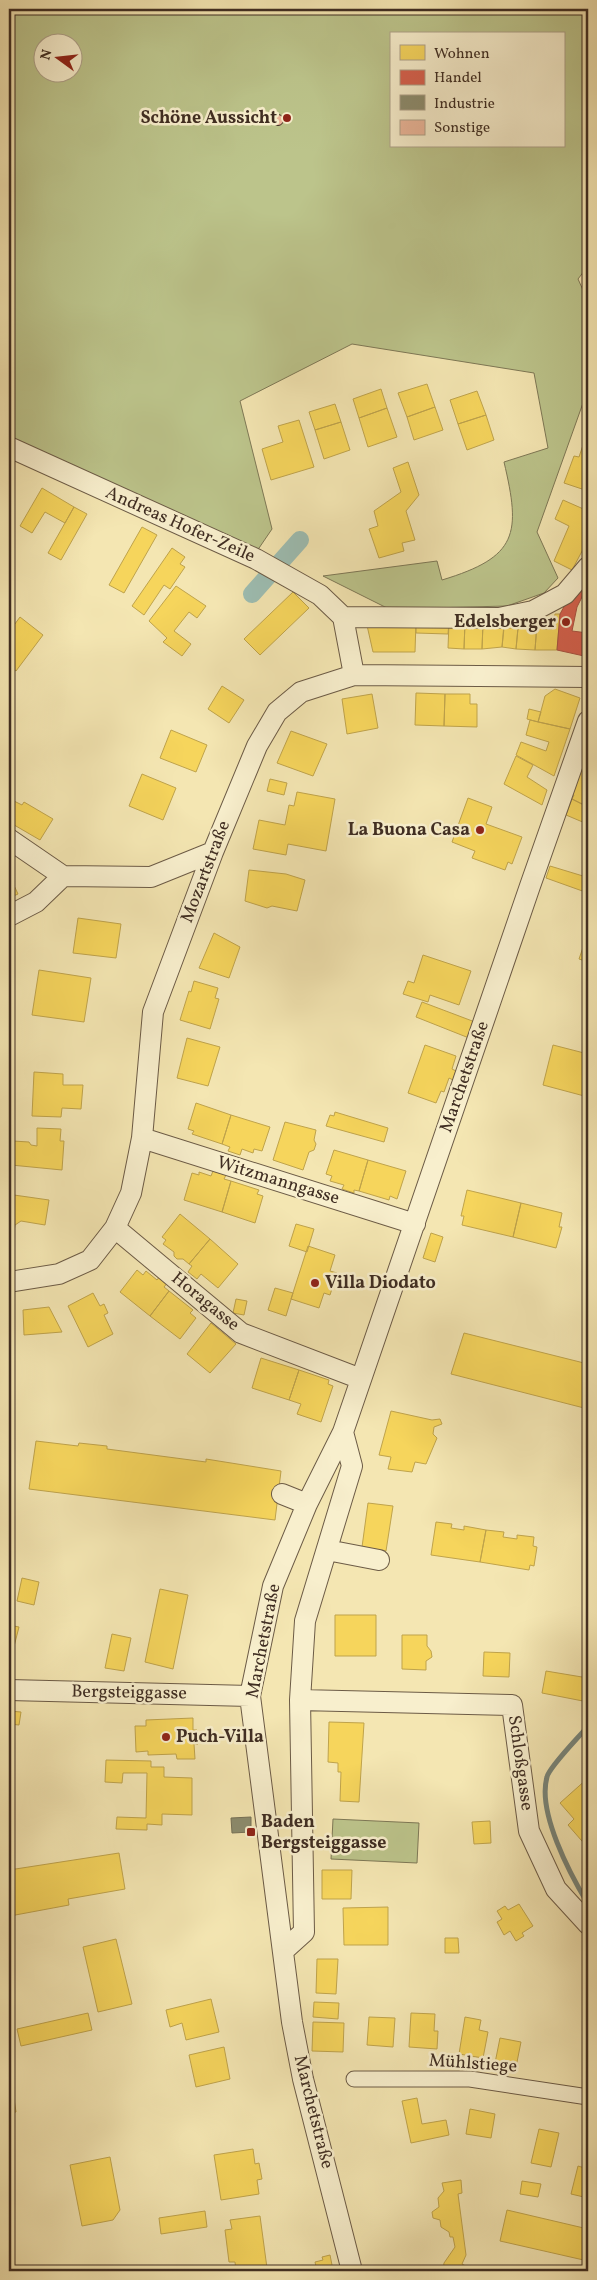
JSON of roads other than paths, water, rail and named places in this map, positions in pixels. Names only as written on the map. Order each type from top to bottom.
[{"type":"street","name":"Andreas Hofer-Zeile","points":[[9,447],[256,559],[320,595],[342,617]]},
{"type":"street","points":[[354,675],[342,617],[499,618],[533,611],[565,594],[588,567]]},
{"type":"street","name":"Mozartstraße","points":[[9,1282],[59,1274],[90,1260],[115,1228],[130,1193],[142,1138],[153,1012],[212,852],[256,746],[277,712],[301,692],[354,675],[588,677]]},
{"type":"street","name":"Marchetstraße","points":[[352,2271],[304,2079],[283,1951],[250,1696],[273,1586],[307,1504],[343,1432],[588,722]]},
{"type":"street","points":[[9,839],[63,876],[151,876],[212,852]]},
{"type":"street","points":[[9,916],[36,902],[63,876]]},
{"type":"street","name":"Witzmanngasse","points":[[142,1138],[415,1224]]},
{"type":"street","name":"Horagasse","points":[[115,1228],[241,1333],[361,1379]]},
{"type":"street","name":"Marchetstraße","points":[[283,1951],[304,1932],[300,1700],[305,1620],[352,1466],[343,1432]]},
{"type":"street","points":[[282,1494],[307,1504]]},
{"type":"street","points":[[326,1550],[379,1560]]},
{"type":"street","name":"Bergsteiggasse","points":[[9,1690],[250,1696]]},
{"type":"street","name":"Schloßgasse","points":[[300,1700],[512,1705],[529,1831],[556,1889],[588,1924]]},
{"type":"street","name":"Mühlstiege","points":[[354,2079],[470,2079],[588,2097]]},
{"type":"waterway","points":[[252,594],[300,540]]},
{"type":"waterway","points":[[588,1726],[549,1772],[545,1791],[551,1825],[557,1842],[564,1860],[588,1904]]},
{"type":"place","name":"Schöne Aussicht","points":[[287,118]]},
{"type":"place","name":"Edelsberger","points":[[566,622]]},
{"type":"place","name":"La Buona Casa","points":[[480,830]]},
{"type":"place","name":"Villa Diodato","points":[[315,1283]]},
{"type":"place","name":"Puch-Villa","points":[[166,1737]]},
{"type":"place","name":"Baden Bergsteiggasse","points":[[251,1832]]}]
